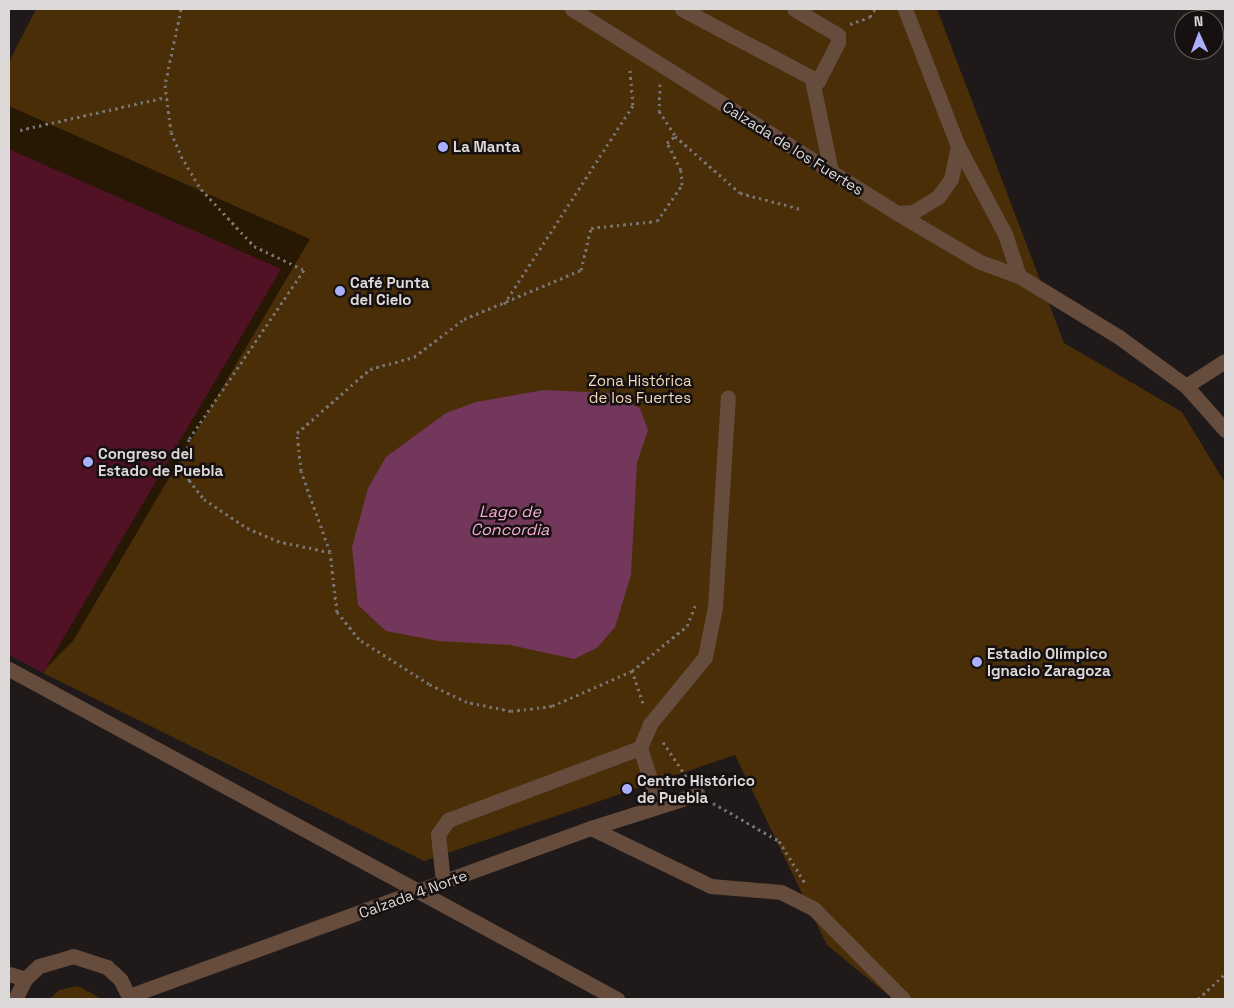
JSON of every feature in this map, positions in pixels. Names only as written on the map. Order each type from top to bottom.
[{"type":"street","name":"Calzada de los Fuertes","points":[[572,9],[628,46],[897,213],[980,262],[1019,276],[1119,337],[1186,386],[1225,430]]},
{"type":"street","points":[[682,9],[812,80],[821,78],[838,42],[832,29],[794,9]]},
{"type":"street","points":[[905,9],[958,146],[1006,234],[1019,276]]},
{"type":"street","points":[[812,80],[831,172]]},
{"type":"street","points":[[897,213],[913,212],[938,197],[951,179],[958,146]]},
{"type":"street","points":[[1186,386],[1225,361]]},
{"type":"street","points":[[659,806],[640,748],[650,724],[705,657],[715,607],[728,397]]},
{"type":"street","points":[[9,669],[617,999]]},
{"type":"street","points":[[444,882],[438,834],[448,820],[640,748]]},
{"type":"street","name":"Calzada 4 Norte","points":[[129,997],[591,828],[698,794]]},
{"type":"street","points":[[591,828],[711,886],[781,892],[814,909],[903,999]]},
{"type":"street","points":[[15,999],[25,979],[55,958],[73,956],[107,967],[129,997]]},
{"type":"street","points":[[9,974],[25,979]]},
{"type":"path","points":[[181,9],[165,85],[171,132],[202,188],[254,246],[304,270],[189,439],[185,466],[189,480],[204,499],[246,528],[277,541],[330,552]]},
{"type":"path","points":[[832,29],[870,17],[875,9]]},
{"type":"path","points":[[504,304],[633,105],[628,46]]},
{"type":"path","points":[[660,65],[659,111],[675,136],[740,193],[802,209]]},
{"type":"path","points":[[20,130],[166,97]]},
{"type":"path","points":[[675,136],[667,143],[681,170],[682,185],[657,220],[591,228],[581,270],[504,304],[464,319],[414,357],[370,369],[297,433],[301,471],[330,552],[338,612],[359,639],[429,684],[467,702],[511,712],[552,706],[632,671],[687,626],[698,598]]},
{"type":"path","points":[[632,671],[650,724],[698,794]]},
{"type":"path","points":[[1198,999],[1225,974]]},
{"type":"green space","name":"Zona Histórica de los Fuertes","points":[[36,9],[937,9],[1064,343],[1182,412],[1225,483],[1225,998],[893,999],[827,945],[735,755],[424,861],[43,673],[280,269],[9,149],[9,62]]},
{"type":"green space","points":[[78,986],[102,999],[50,999],[59,990]]},
{"type":"water","name":"Lago de Concordia","points":[[544,390],[608,393],[640,408],[648,430],[637,463],[631,575],[615,627],[597,648],[574,659],[510,645],[438,641],[386,631],[358,605],[352,547],[368,488],[386,457],[446,413],[476,402]]},
{"type":"building","name":"Congreso del Estado de Puebla","points":[[9,149],[281,269],[43,673],[9,655]]},
{"type":"place","name":"La Manta","points":[[443,147]]},
{"type":"place","name":"Café Punta del Cielo","points":[[340,291]]},
{"type":"place","name":"Congreso del Estado de Puebla","points":[[88,462]]},
{"type":"place","name":"Estadio Olímpico Ignacio Zaragoza","points":[[977,662]]},
{"type":"place","name":"Centro Histórico de Puebla","points":[[627,789]]}]
